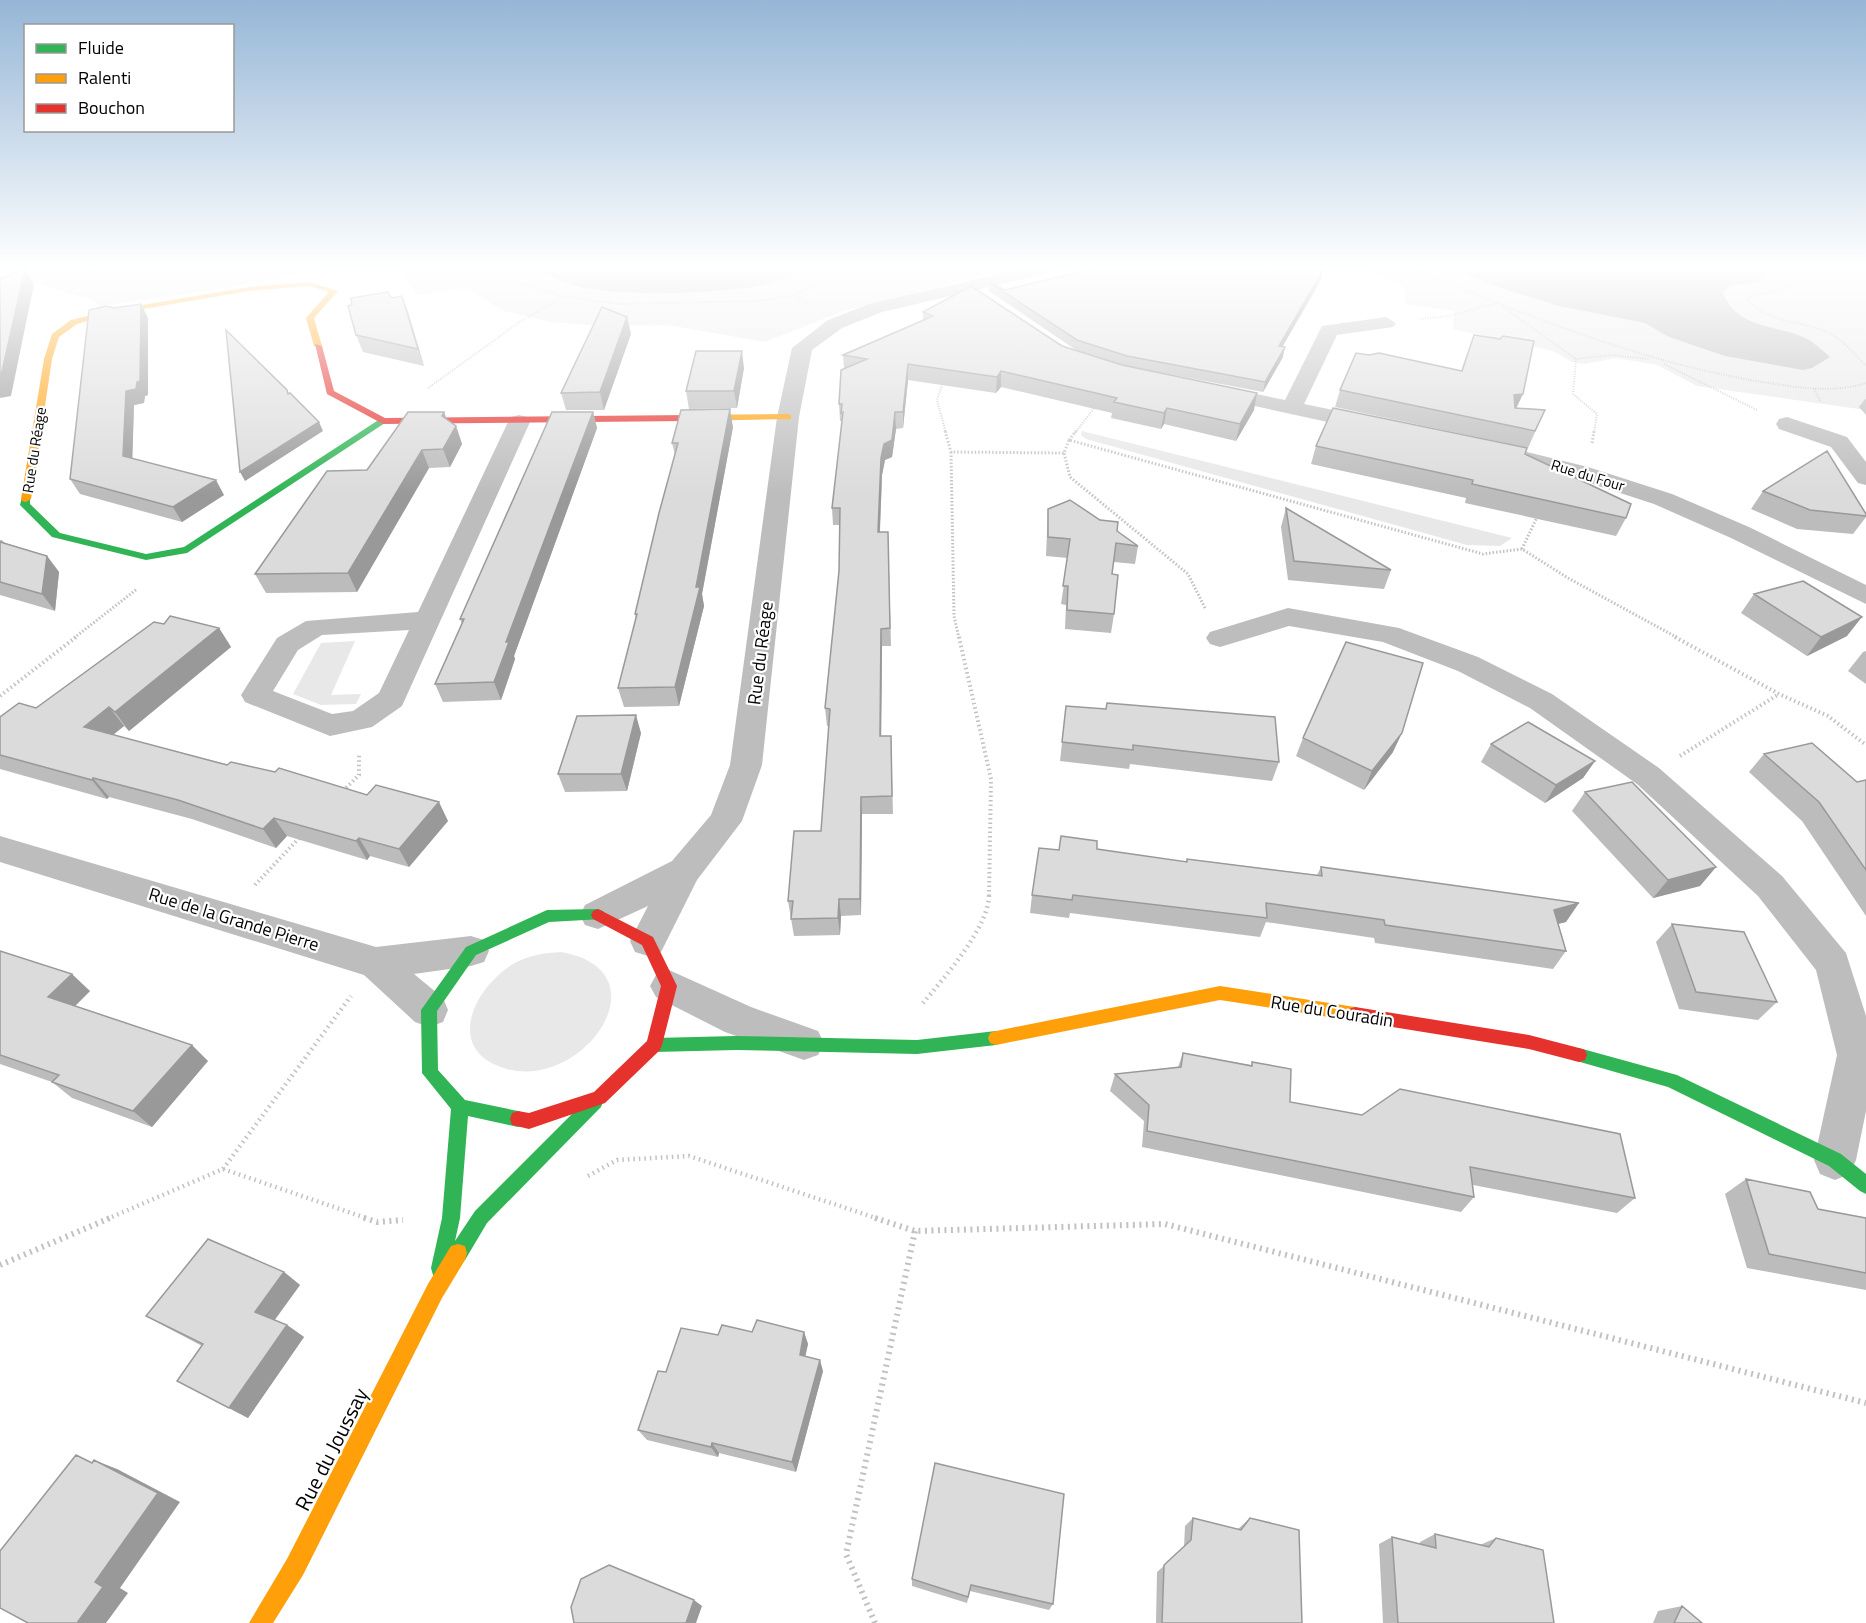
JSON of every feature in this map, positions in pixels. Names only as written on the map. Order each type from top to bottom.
[{"type":"street","name":"Rue du Réage","points":[[53,344],[24,505],[56,535],[146,557],[187,550],[383,421]]},
{"type":"street","name":"Rue du Réage","points":[[317,344],[330,392],[383,421],[519,422],[788,417]]},
{"type":"street","name":"Rue du Réage","points":[[684,871],[725,821],[747,765],[788,417],[802,348],[808,344]]},
{"type":"street","points":[[1292,407],[1322,344]]},
{"type":"street","points":[[1190,387],[1393,429]]},
{"type":"street","points":[[426,620],[316,627],[287,644],[256,695],[330,725],[361,720],[392,699],[426,620],[519,422]]},
{"type":"street","points":[[1787,424],[1839,442],[1866,478]]},
{"type":"street","name":"Rue du Four","points":[[1472,446],[1574,470],[1662,499],[1727,526],[1866,596]]},
{"type":"street","points":[[1220,638],[1288,616],[1389,634],[1468,664],[1541,701],[1648,776],[1770,886],[1833,964],[1857,1054],[1835,1160]]},
{"type":"street","name":"Rue de la Grande Pierre","points":[[0,849],[376,963],[471,951]]},
{"type":"street","points":[[599,1098],[529,1121],[460,1107],[430,1072],[429,1010],[471,951],[547,916],[598,915],[684,871]]},
{"type":"street","points":[[648,941],[684,871]]},
{"type":"street","points":[[598,915],[648,941],[669,986],[739,1020],[809,1044]]},
{"type":"street","points":[[376,963],[429,1010]]},
{"type":"street","points":[[654,1045],[669,986]]},
{"type":"street","name":"Rue du Couradin","points":[[654,1045],[809,1044],[917,1047],[1003,1037],[1220,993],[1529,1042],[1671,1080],[1835,1160],[1866,1185]]},
{"type":"street","name":"Rue du Joussay","points":[[260,1623],[296,1567],[435,1291],[481,1217],[654,1045]]},
{"type":"street","name":"Rue du Joussay","points":[[435,1291],[451,1218],[460,1107]]},
{"type":"path","points":[[383,421],[490,344]]},
{"type":"path","points":[[1554,344],[1576,359],[1612,354],[1657,360],[1737,379],[1815,389],[1850,389],[1866,383]]},
{"type":"path","points":[[1611,344],[1657,360],[1787,424]]},
{"type":"path","points":[[1845,344],[1866,366]]},
{"type":"path","points":[[1522,549],[1574,470],[1597,414],[1573,394],[1576,359]]},
{"type":"path","points":[[917,1047],[919,1008],[962,955],[989,905],[991,779],[954,615],[951,452],[937,400],[943,381]]},
{"type":"path","points":[[1095,406],[1069,440],[1064,453],[1070,477],[1188,574],[1220,638]]},
{"type":"path","points":[[1069,440],[1483,554],[1522,549],[1568,578],[1779,694],[1828,716],[1866,745]]},
{"type":"path","points":[[951,452],[1064,453]]},
{"type":"path","points":[[0,696],[187,550]]},
{"type":"path","points":[[1648,776],[1779,694]]},
{"type":"path","points":[[335,800],[359,776],[361,720]]},
{"type":"path","points":[[225,916],[304,833]]},
{"type":"path","points":[[0,1265],[223,1169],[376,963]]},
{"type":"path","points":[[586,1177],[617,1160],[689,1156],[915,1231],[1165,1224],[1866,1403]]},
{"type":"path","points":[[223,1169],[377,1222],[451,1218]]},
{"type":"path","points":[[875,1623],[846,1554],[915,1231]]},
{"type":"shaded area","points":[[1520,344],[1866,344],[1866,410],[1697,386],[1657,365],[1616,358],[1585,364],[1572,362],[1553,351]]},
{"type":"shaded area","points":[[1689,344],[1814,344],[1830,357],[1812,368],[1803,370],[1725,356]]},
{"type":"shaded area","points":[[1082,431],[1512,538],[1500,546],[1467,545],[1086,439],[1081,435]]},
{"type":"shaded area","points":[[355,641],[331,695],[361,694],[356,704],[321,705],[293,694],[321,643]]},
{"type":"shaded area","points":[[561,952],[592,963],[608,981],[611,1003],[603,1026],[586,1046],[563,1062],[536,1071],[507,1069],[487,1061],[476,1049],[470,1035],[471,1020],[476,1004],[486,989],[498,975],[525,958]]},
{"type":"building","points":[[0,344],[8,344],[0,380]]},
{"type":"building","points":[[85,344],[140,344],[140,381],[137,382],[136,389],[126,391],[123,456],[216,480],[173,507],[70,479]]},
{"type":"building","points":[[227,344],[240,344],[287,390],[288,394],[290,393],[319,422],[240,472]]},
{"type":"building","points":[[395,344],[416,344],[418,349]]},
{"type":"building","points":[[584,344],[617,344],[600,392],[561,393]]},
{"type":"building","points":[[869,344],[1059,344],[1122,365],[1257,393],[1240,424],[1167,408],[1164,413],[1114,402],[1117,398],[1001,371],[997,377],[908,364],[903,412],[895,412],[892,440],[884,444],[881,458],[878,532],[888,532],[890,628],[881,629],[880,736],[891,736],[892,796],[861,797],[860,899],[839,899],[838,918],[791,919],[793,901],[788,901],[794,831],[821,831],[830,709],[825,708],[839,571],[840,508],[832,508],[843,412],[841,413],[842,404],[839,404],[841,370],[867,359],[843,355]]},
{"type":"building","points":[[1089,344],[1280,344],[1279,346],[1285,347],[1265,382],[1127,356]]},
{"type":"building","points":[[1471,344],[1533,344],[1523,394],[1514,395],[1515,408],[1545,410],[1535,431],[1340,390],[1356,353],[1369,355],[1379,353],[1462,371]]},
{"type":"building","points":[[696,351],[742,351],[734,391],[686,391]]},
{"type":"building","points":[[1333,408],[1527,448],[1525,454],[1631,504],[1626,518],[1472,484],[1473,480],[1316,446]]},
{"type":"building","points":[[730,409],[696,587],[700,587],[675,687],[618,688],[659,513],[678,443],[672,443],[681,410]]},
{"type":"building","points":[[408,412],[444,412],[442,416],[456,426],[443,449],[422,450],[348,573],[255,574],[327,471],[367,470]]},
{"type":"building","points":[[552,412],[593,412],[506,642],[509,642],[494,682],[435,684],[464,619],[460,619]]},
{"type":"building","points":[[1827,451],[1866,516],[1810,510],[1763,491]]},
{"type":"building","points":[[1070,500],[1100,520],[1118,522],[1117,531],[1138,546],[1116,543],[1112,574],[1118,575],[1114,614],[1067,610],[1068,586],[1063,586],[1070,539],[1048,537],[1048,509]]},
{"type":"building","points":[[1286,508],[1391,570],[1294,561]]},
{"type":"building","points":[[0,542],[47,556],[42,594],[0,582]]},
{"type":"building","points":[[1803,581],[1862,617],[1821,637],[1754,594]]},
{"type":"building","points":[[170,616],[219,628],[115,712],[109,707],[84,727],[227,765],[231,762],[275,772],[279,768],[367,795],[376,785],[439,802],[399,849],[359,838],[356,841],[274,818],[263,829],[178,800],[0,755],[0,717],[19,703],[36,708],[154,622],[164,624]]},
{"type":"building","points":[[1346,642],[1423,663],[1402,733],[1372,771],[1303,738]]},
{"type":"building","points":[[1107,703],[1275,717],[1279,762],[1133,745],[1133,750],[1062,742],[1066,706],[1106,709]]},
{"type":"building","points":[[636,715],[621,774],[558,774],[577,716]]},
{"type":"building","points":[[1528,722],[1595,761],[1556,785],[1491,744]]},
{"type":"building","points":[[1812,743],[1857,782],[1866,780],[1866,870],[1819,802],[1764,754]]},
{"type":"building","points":[[1632,782],[1716,867],[1668,880],[1585,792]]},
{"type":"building","points":[[1061,836],[1097,841],[1097,849],[1187,862],[1187,859],[1322,876],[1321,867],[1579,903],[1554,910],[1566,951],[1385,925],[1384,920],[1266,903],[1267,918],[1073,895],[1072,900],[1032,895],[1039,848],[1059,850]]},
{"type":"building","points":[[1672,924],[1744,932],[1777,1002],[1696,992]]},
{"type":"building","points":[[0,951],[72,974],[48,997],[192,1045],[133,1111],[52,1082],[59,1075],[0,1055]]},
{"type":"building","points":[[1183,1053],[1252,1066],[1252,1062],[1291,1069],[1290,1102],[1362,1115],[1400,1089],[1620,1134],[1635,1198],[1470,1167],[1474,1197],[1147,1131],[1149,1105],[1115,1074],[1181,1067]]},
{"type":"building","points":[[1746,1179],[1810,1192],[1818,1209],[1866,1218],[1866,1273],[1769,1254]]},
{"type":"building","points":[[208,1239],[284,1272],[255,1312],[287,1325],[229,1408],[177,1381],[203,1344],[146,1316]]},
{"type":"building","points":[[757,1320],[804,1332],[800,1355],[820,1360],[792,1462],[712,1443],[711,1447],[638,1430],[658,1371],[666,1372],[681,1328],[718,1335],[722,1325],[752,1332]]},
{"type":"building","points":[[76,1455],[92,1463],[94,1460],[158,1493],[95,1582],[103,1587],[77,1623],[28,1623],[0,1608],[0,1551]]},
{"type":"building","points":[[935,1463],[1064,1494],[1053,1604],[971,1585],[968,1597],[912,1579]]},
{"type":"building","points":[[1193,1518],[1241,1530],[1250,1518],[1299,1530],[1302,1623],[1162,1623],[1164,1565],[1191,1540]]},
{"type":"building","points":[[1435,1534],[1489,1547],[1496,1538],[1543,1550],[1554,1623],[1398,1623],[1392,1537],[1436,1548]]},
{"type":"building","points":[[609,1565],[694,1600],[686,1623],[574,1623],[571,1607],[581,1579]]},
{"type":"building","points":[[1682,1606],[1702,1623],[1674,1623]]},
{"type":"traffic: fast","points":[[26,499],[25,505],[56,535],[146,557],[187,550],[383,421]]},
{"type":"traffic: fast","points":[[518,1119],[460,1107],[430,1073],[429,1010],[471,951],[547,916],[598,915]]},
{"type":"traffic: fast","points":[[654,1045],[736,1043],[917,1047],[996,1038]]},
{"type":"traffic: fast","points":[[1579,1055],[1671,1080],[1835,1160],[1866,1185]]},
{"type":"traffic: fast","points":[[458,1253],[481,1217],[595,1102]]},
{"type":"traffic: fast","points":[[440,1268],[451,1218],[460,1107]]},
{"type":"traffic: slow","points":[[26,499],[48,359],[53,344]]},
{"type":"traffic: slow","points":[[688,418],[788,417]]},
{"type":"traffic: slow","points":[[996,1038],[1220,993],[1355,1014]]},
{"type":"traffic: slow","points":[[260,1623],[295,1567],[435,1291],[458,1253]]},
{"type":"traffic: jam","points":[[318,346],[330,392],[383,421],[688,418]]},
{"type":"traffic: jam","points":[[518,1119],[529,1121],[599,1098],[654,1045],[669,986],[648,941],[598,915]]},
{"type":"traffic: jam","points":[[1355,1014],[1529,1042],[1579,1055]]}]
